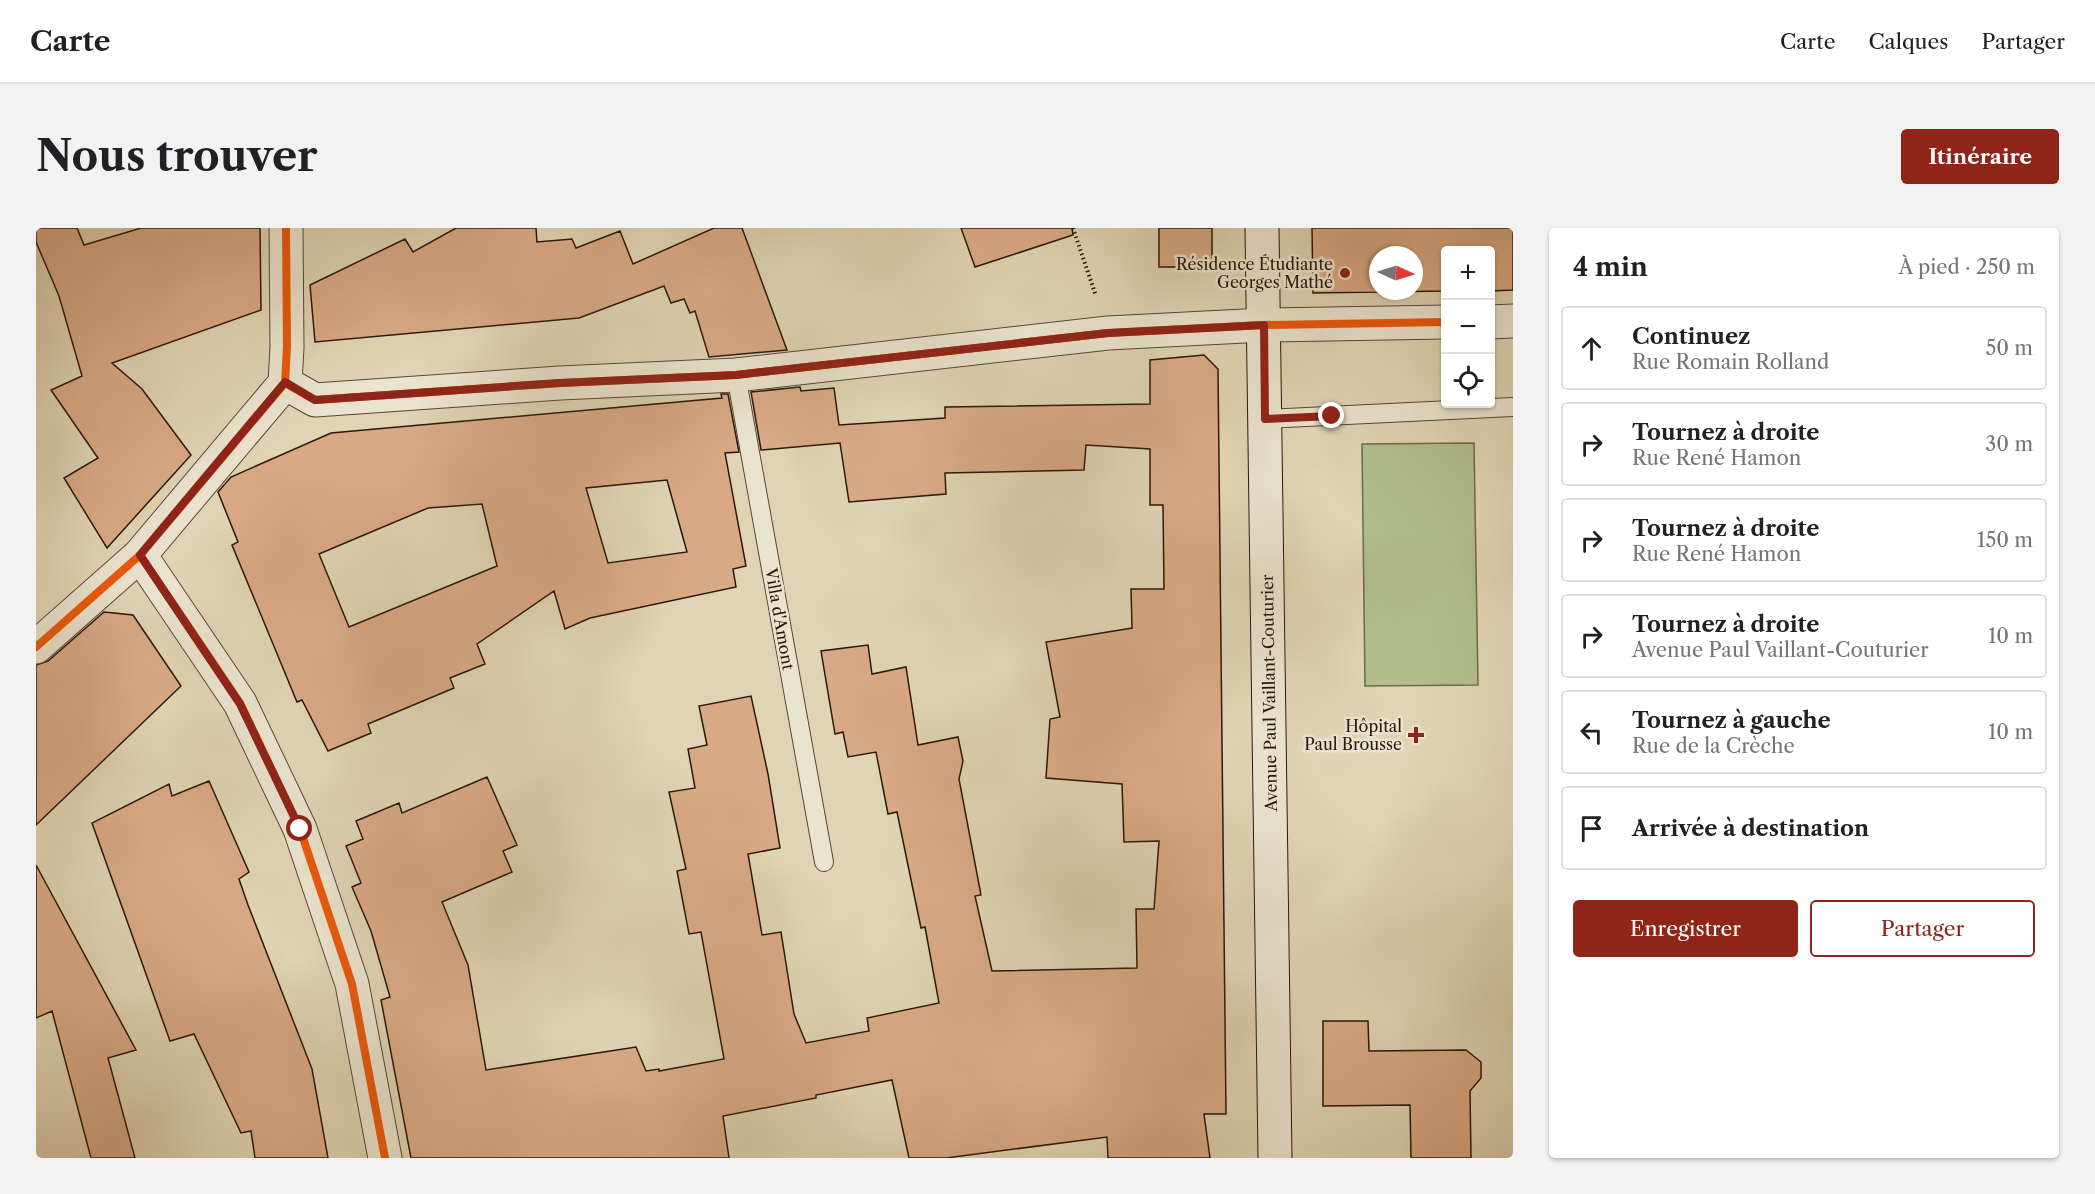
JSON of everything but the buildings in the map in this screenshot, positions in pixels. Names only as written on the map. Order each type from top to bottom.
[{"type":"street","points":[[36,647],[140,555],[285,382],[286,228]]},
{"type":"street","name":"Avenue Paul Vaillant-Couturier","points":[[1262,228],[1275,1158]]},
{"type":"street","points":[[1495,322],[1513,321]]},
{"type":"street","points":[[285,382],[315,400],[549,384],[736,375],[1108,333],[1264,325],[1441,322]]},
{"type":"street","points":[[140,555],[240,704],[300,829],[352,984],[385,1158]]},
{"type":"lane","name":"Villa d'Amont","points":[[736,375],[824,862]]},
{"type":"lane","points":[[1265,419],[1513,407]]},
{"type":"path","points":[[1073,228],[1108,333]]},
{"type":"green space","points":[[1474,443],[1478,685],[1365,686],[1362,444]]},
{"type":"cycle path","points":[[285,383],[286,228]]},
{"type":"cycle path","points":[[285,383],[315,400],[560,383],[736,375],[1108,333],[1264,325],[1441,322]]},
{"type":"cycle path","points":[[36,647],[140,555],[285,383]]},
{"type":"cycle path","points":[[140,555],[240,703],[300,829],[352,984],[385,1158]]},
{"type":"place","name":"Résidence Étudiante Georges Mathé","points":[[1345,273]]},
{"type":"place","name":"Hôpital Paul Brousse","points":[[1416,735]]},
{"type":"route","points":[[300,829],[240,704],[140,555],[285,382],[315,400],[560,383],[736,375],[1108,333],[1264,325],[1265,419],[1332,416]]}]
